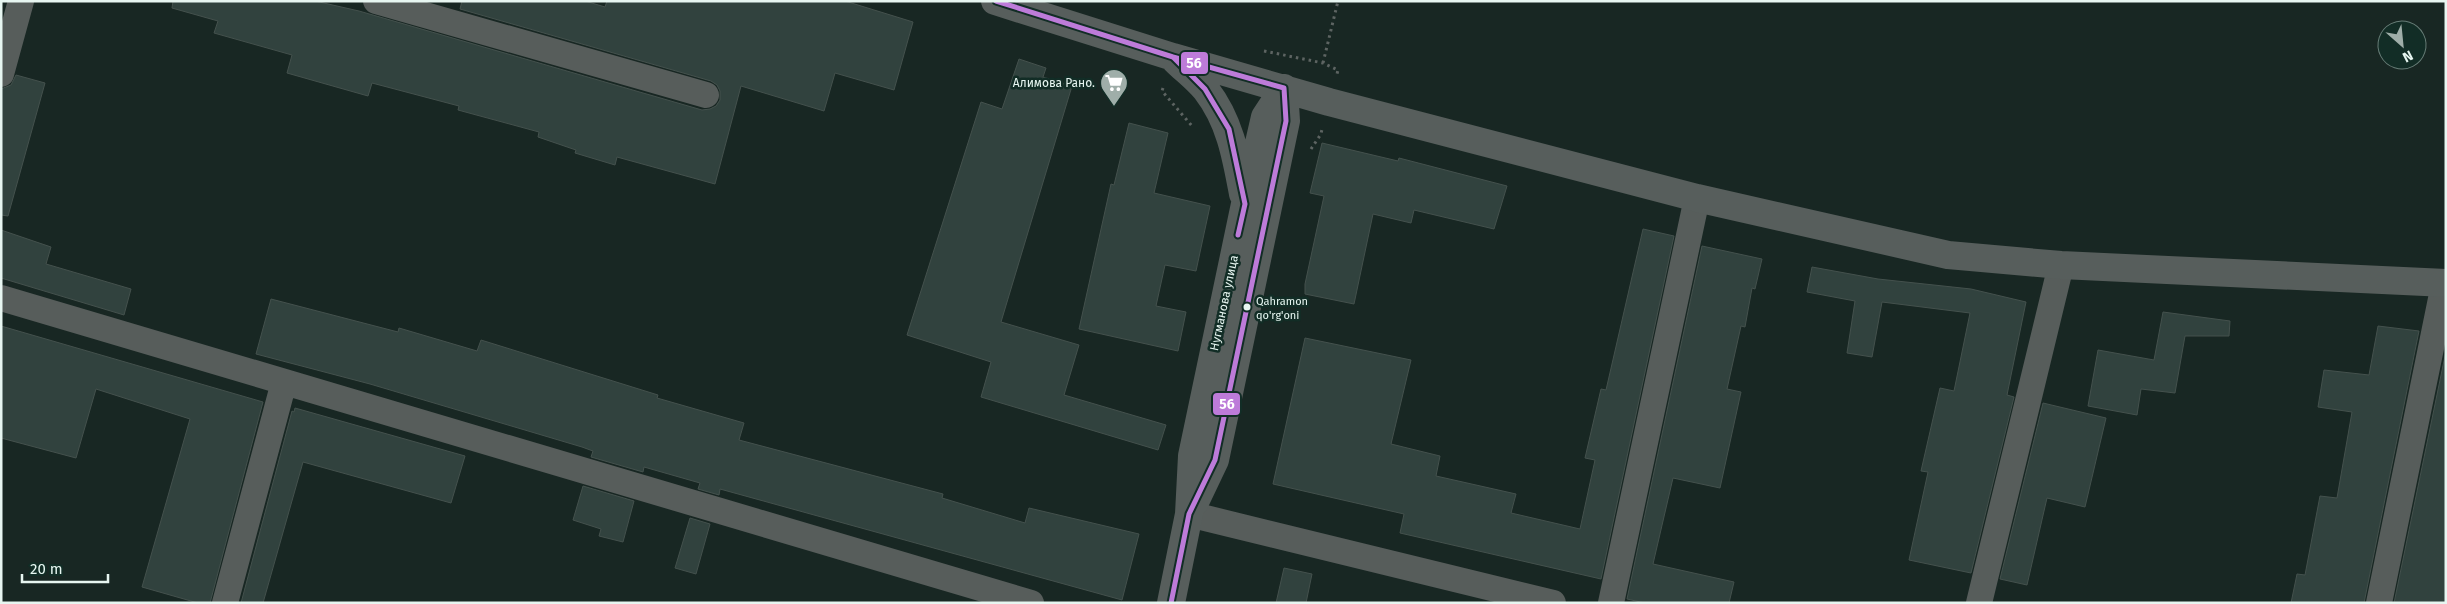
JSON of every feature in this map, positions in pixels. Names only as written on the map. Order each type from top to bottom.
[{"type":"main road","points":[[994,1],[1173,57],[1329,102],[1697,198],[1948,255],[2061,265],[2445,284]]},
{"type":"main road","points":[[1173,57],[1205,89],[1220,111],[1229,129],[1245,204]]},
{"type":"main road","name":"Нугманова улица","points":[[1171,603],[1189,514],[1192,456],[1245,204],[1265,117],[1284,88]]},
{"type":"main road","name":"Нугманова улица","points":[[1189,514],[1216,460],[1286,121],[1284,88]]},
{"type":"street","points":[[1,74],[21,1]]},
{"type":"street","points":[[376,1],[706,95]]},
{"type":"street","points":[[1612,603],[1697,198]]},
{"type":"street","points":[[1979,603],[2061,265]]},
{"type":"street","points":[[2379,603],[2445,284]]},
{"type":"street","points":[[1,298],[1031,603]]},
{"type":"street","points":[[225,603],[284,382]]},
{"type":"street","points":[[1189,514],[1554,603]]},
{"type":"path","points":[[1323,63],[1338,1]]},
{"type":"path","points":[[1165,83],[1162,91],[1194,128]]},
{"type":"building","points":[[173,1],[315,1],[359,11],[702,110],[716,106],[720,100],[720,91],[717,85],[711,81],[460,9],[462,1],[585,1],[605,7],[607,1],[845,1],[913,22],[894,90],[835,73],[824,111],[741,86],[715,184],[617,157],[615,165],[575,153],[576,150],[538,137],[539,132],[458,110],[459,106],[372,83],[368,96],[287,73],[292,55],[214,33],[218,21],[172,8]]},
{"type":"building","points":[[1019,59],[1046,68],[1043,77],[1072,86],[1001,322],[1079,345],[1064,395],[1166,425],[1158,450],[981,397],[991,362],[907,335],[981,102],[1002,109]]},
{"type":"building","points":[[16,75],[45,83],[8,216],[1,215],[1,89],[11,85]]},
{"type":"building","points":[[1129,123],[1168,133],[1154,193],[1210,206],[1196,271],[1165,265],[1156,306],[1186,312],[1178,351],[1079,329],[1111,184],[1114,185]]},
{"type":"building","points":[[1322,143],[1398,161],[1399,158],[1507,186],[1494,229],[1414,210],[1411,223],[1373,214],[1354,304],[1305,294],[1305,284],[1324,196],[1310,193]]},
{"type":"building","points":[[1643,229],[1674,236],[1601,579],[1400,533],[1404,514],[1273,484],[1305,338],[1411,360],[1391,444],[1440,456],[1436,476],[1516,494],[1511,513],[1580,529],[1595,460],[1585,458],[1601,389],[1606,390]]},
{"type":"building","points":[[1,230],[51,247],[46,264],[131,289],[124,315],[1,278]]},
{"type":"building","points":[[1702,246],[1762,259],[1755,289],[1752,288],[1745,327],[1741,326],[1727,389],[1741,392],[1720,488],[1673,478],[1653,564],[1734,582],[1729,603],[1645,603],[1627,599]]},
{"type":"building","points":[[1812,267],[1878,279],[1971,289],[2026,302],[2007,395],[2014,397],[1971,573],[1909,560],[1928,472],[1921,471],[1940,388],[1954,391],[1970,313],[1882,302],[1872,357],[1847,353],[1855,301],[1807,292]]},
{"type":"building","points":[[271,299],[398,332],[399,328],[477,351],[481,340],[658,395],[657,398],[744,423],[739,440],[943,494],[942,498],[1025,523],[1029,508],[1139,534],[1122,600],[720,489],[719,495],[698,489],[700,483],[644,467],[643,472],[591,457],[593,451],[582,447],[370,384],[256,354]]},
{"type":"building","points":[[2163,312],[2230,321],[2229,336],[2185,336],[2175,393],[2141,389],[2137,415],[2088,406],[2098,350],[2154,360]]},
{"type":"building","points":[[1,326],[263,402],[210,603],[198,603],[142,587],[190,419],[96,389],[76,458],[1,438]]},
{"type":"building","points":[[2378,326],[2419,331],[2364,603],[2291,603],[2297,574],[2305,575],[2320,496],[2337,498],[2352,412],[2318,407],[2324,370],[2369,375]]},
{"type":"building","points":[[2446,351],[2446,603],[2394,603]]},
{"type":"building","points":[[2043,403],[2106,418],[2085,507],[2047,498],[2027,585],[2000,579]]},
{"type":"building","points":[[295,408],[465,456],[451,503],[303,462],[263,603],[241,603],[292,411],[294,412]]},
{"type":"building","points":[[583,486],[634,501],[623,542],[599,536],[601,529],[573,520]]},
{"type":"building","points":[[690,518],[710,524],[696,574],[675,568]]},
{"type":"building","points":[[1284,568],[1312,574],[1306,603],[1276,603]]},
{"type":"transit line","name":"56","points":[[996,1],[1173,57],[1284,88],[1286,121],[1215,460],[1189,514],[1171,603]]},
{"type":"transit line","name":"56","points":[[1164,54],[1173,57],[1205,89],[1229,129],[1245,204],[1238,235]]},
{"type":"place","name":"Алимова Рано.","points":[[1114,107]]},
{"type":"place","name":"Qahramon qo'rg'oni","points":[[1247,307]]}]
